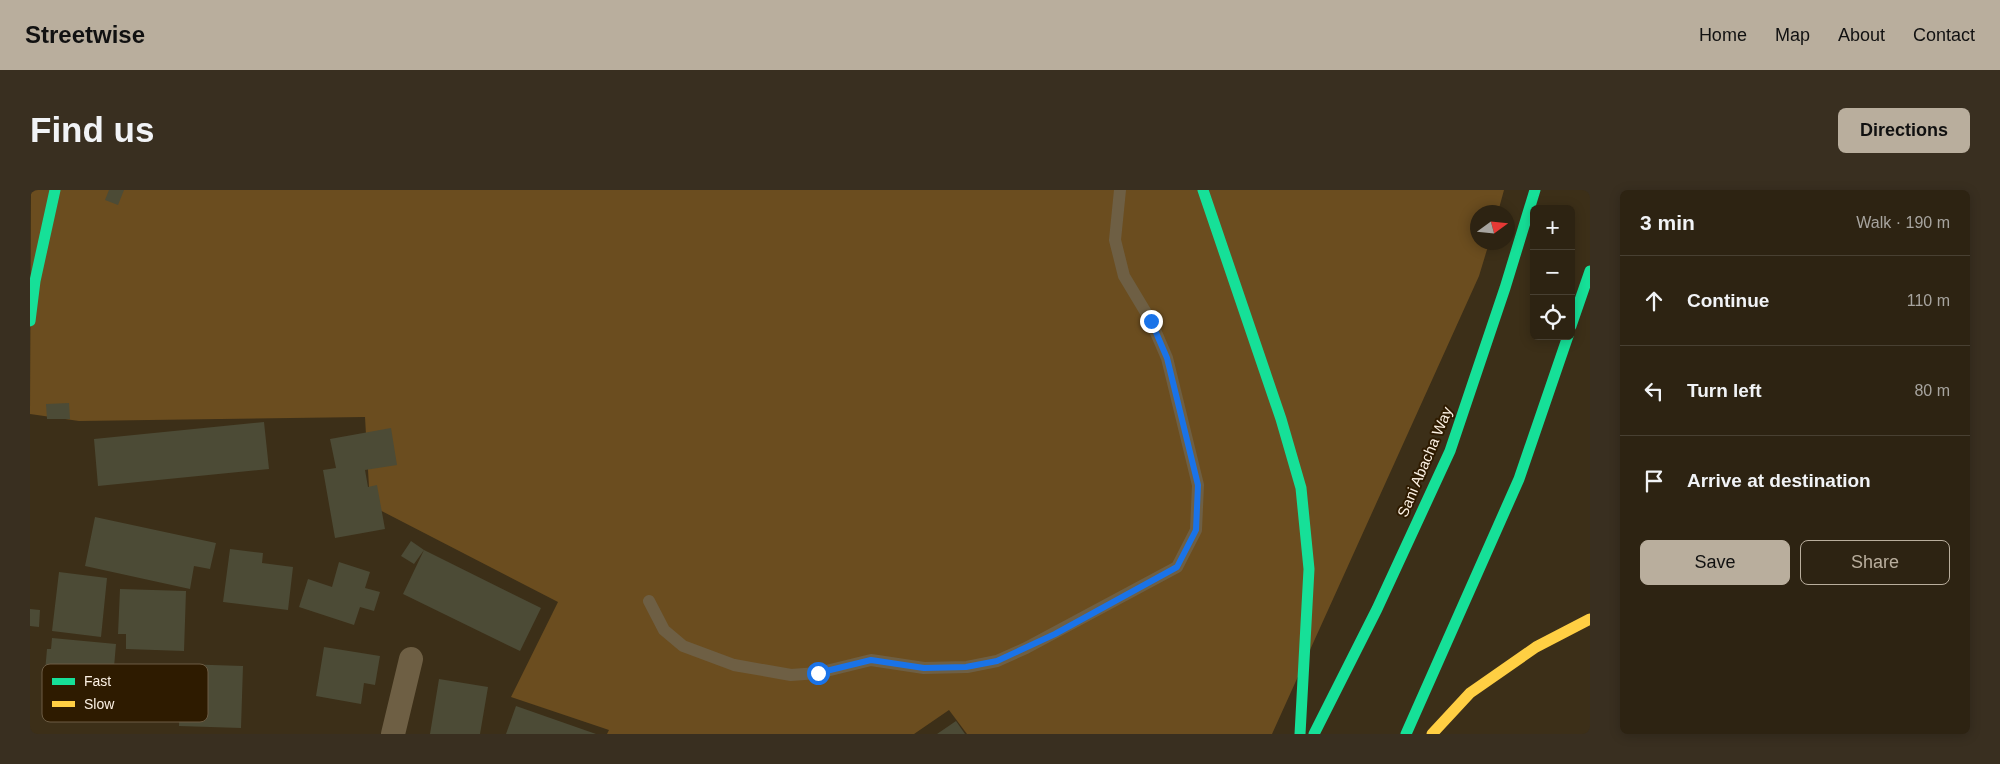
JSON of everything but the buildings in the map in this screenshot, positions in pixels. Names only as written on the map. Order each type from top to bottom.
[{"type":"main road","points":[[30,321],[32,281],[55,190]]},
{"type":"main road","points":[[1203,190],[1272,392],[1300,488],[1309,569],[1300,734]]},
{"type":"main road","name":"Sani Abacha Way","points":[[1314,734],[1377,609],[1450,451],[1505,288],[1535,190]]},
{"type":"main road","points":[[1575,314],[1590,271]]},
{"type":"main road","points":[[1406,734],[1519,479],[1567,340]]},
{"type":"main road","points":[[1432,734],[1470,693],[1536,647],[1590,619]]},
{"type":"street","points":[[393,734],[411,659]]},
{"type":"lane","points":[[649,601],[664,630],[684,646],[734,664],[790,676],[818,673],[871,660],[924,668],[966,667],[1004,658],[1055,634],[1177,567],[1196,530],[1198,485],[1167,358],[1151,321],[1124,276],[1115,240],[1120,190]]},
{"type":"shaded area","points":[[31,190],[1504,190],[1500,205],[1470,205],[1470,250],[1487,250],[1479,276],[1272,734],[967,734],[949,710],[914,734],[607,734],[609,730],[511,697],[558,602],[370,505],[365,417],[79,421],[30,414]]},
{"type":"traffic: fast","points":[[30,321],[35,281],[55,190]]},
{"type":"traffic: fast","points":[[1203,190],[1281,419],[1301,488],[1309,569],[1300,734]]},
{"type":"traffic: fast","points":[[1314,734],[1377,609],[1450,451],[1505,288],[1535,190]]},
{"type":"traffic: fast","points":[[1575,314],[1590,271]]},
{"type":"traffic: fast","points":[[1406,734],[1519,479],[1567,340]]},
{"type":"traffic: slow","points":[[1432,734],[1470,693],[1536,647],[1590,619]]},
{"type":"route","points":[[818,673],[871,660],[924,668],[966,667],[997,661],[1055,634],[1177,567],[1196,530],[1198,485],[1167,358],[1151,321]]}]
